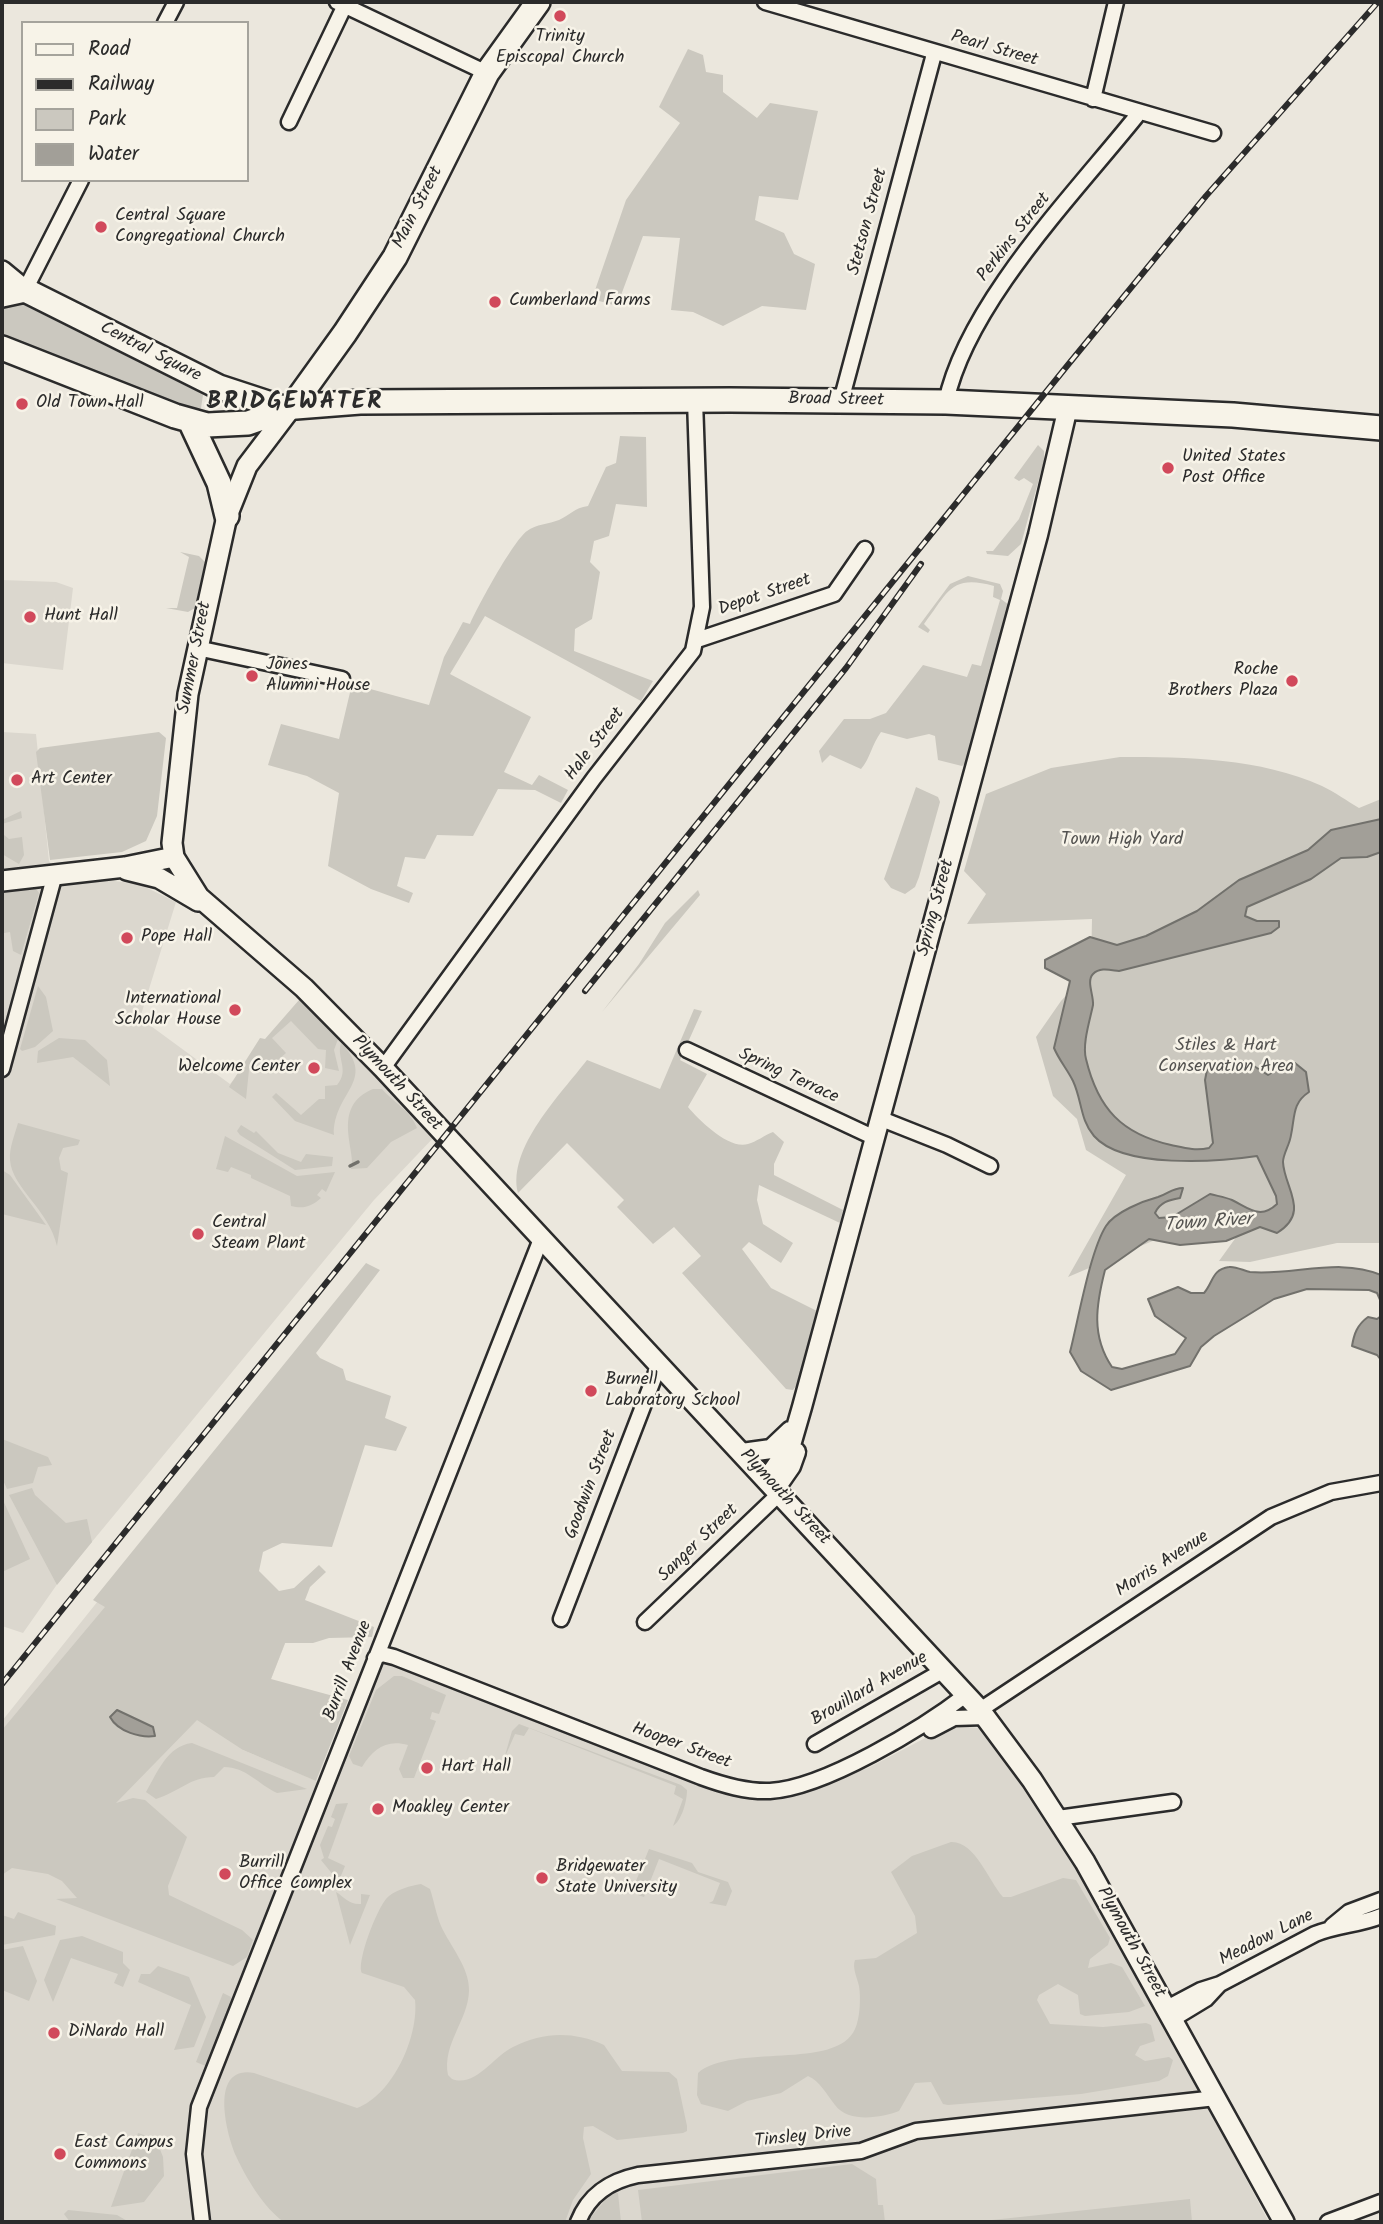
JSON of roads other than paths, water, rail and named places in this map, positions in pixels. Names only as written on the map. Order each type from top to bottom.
[{"type":"main road","name":"Main Street","points":[[291,408],[395,257],[487,73],[538,2]]},
{"type":"main road","points":[[2,271],[24,289]]},
{"type":"main road","name":"Central Square","points":[[24,289],[204,380],[256,401],[291,408]]},
{"type":"main road","points":[[2,295],[24,289]]},
{"type":"main road","points":[[4,352],[190,421],[235,425],[263,420],[291,408]]},
{"type":"main road","points":[[190,421],[205,417],[214,407],[214,392],[204,380]]},
{"type":"main road","name":"Broad Street","points":[[291,408],[360,402],[946,402],[1231,415],[1381,428]]},
{"type":"main road","name":"Summer Street","points":[[174,857],[173,813],[184,718],[227,516],[247,466],[291,408]]},
{"type":"main road","points":[[190,421],[219,483],[227,516]]},
{"type":"main road","points":[[2,881],[105,869],[174,857]]},
{"type":"main road","name":"Plymouth Street","points":[[174,857],[190,885],[213,911],[304,988],[383,1068],[983,1713],[1058,1818],[1284,2222]]},
{"type":"main road","points":[[105,869],[139,872],[159,878],[213,911]]},
{"type":"street","points":[[166,21],[176,2]]},
{"type":"street","name":"Pearl Street","points":[[765,2],[934,54],[1213,133]]},
{"type":"street","points":[[1093,99],[1116,2]]},
{"type":"street","points":[[289,122],[341,4],[487,73]]},
{"type":"street","name":"Stetson Street","points":[[841,401],[934,54]]},
{"type":"street","name":"Perkins Street","points":[[946,402],[964,351],[993,298],[1139,113]]},
{"type":"street","points":[[24,289],[80,182]]},
{"type":"street","name":"Hale Street","points":[[383,1068],[594,778],[693,651],[702,607],[695,400]]},
{"type":"street","name":"Spring Street","points":[[773,1488],[801,1413],[873,1137],[1038,535],[1068,407]]},
{"type":"street","name":"Depot Street","points":[[697,640],[834,594],[865,549]]},
{"type":"street","points":[[197,648],[342,679]]},
{"type":"street","points":[[2,1069],[55,874]]},
{"type":"street","name":"Spring Terrace","points":[[687,1050],[873,1137]]},
{"type":"street","points":[[879,1118],[947,1145],[990,1166]]},
{"type":"street","name":"Burrill Avenue","points":[[202,2222],[194,2154],[196,2118],[541,1239]]},
{"type":"street","name":"Goodwin Street","points":[[561,1619],[660,1364]]},
{"type":"street","points":[[742,1453],[778,1446],[801,1413]]},
{"type":"street","name":"Morris Avenue","points":[[983,1713],[1271,1517],[1331,1492],[1381,1483]]},
{"type":"street","name":"Sanger Street","points":[[645,1622],[773,1488]]},
{"type":"street","name":"Hooper Street","points":[[375,1658],[382,1654],[394,1657],[720,1784],[771,1791],[818,1778],[858,1761],[943,1712],[967,1694]]},
{"type":"street","name":"Brouillard Avenue","points":[[815,1744],[944,1670]]},
{"type":"street","points":[[818,1778],[874,1761],[949,1720],[983,1713]]},
{"type":"street","points":[[1058,1818],[1173,1802]]},
{"type":"street","name":"Meadow Lane","points":[[1170,2014],[1201,1990],[1220,1984],[1331,1927],[1349,1912],[1381,1900]]},
{"type":"street","name":"Meadow Lane","points":[[1331,1927],[1363,1923],[1381,1916]]},
{"type":"street","name":"Tinsley Drive","points":[[578,2222],[596,2193],[613,2182],[638,2175],[861,2151],[916,2131],[1216,2098]]},
{"type":"street","points":[[1328,2222],[1381,2202]]},
{"type":"water","name":"Town River","points":[[1381,819],[1381,852],[1367,857],[1341,858],[1311,879],[1247,907],[1245,916],[1257,921],[1279,921],[1279,927],[1271,933],[1119,971],[1099,970],[1093,974],[1090,981],[1093,1005],[1085,1046],[1086,1059],[1097,1092],[1115,1117],[1139,1134],[1181,1147],[1204,1149],[1213,1143],[1205,1080],[1208,1065],[1246,1061],[1268,1075],[1284,1065],[1295,1063],[1306,1072],[1309,1092],[1297,1106],[1283,1159],[1294,1208],[1287,1225],[1277,1233],[1260,1227],[1226,1241],[1180,1245],[1149,1239],[1105,1270],[1097,1320],[1101,1344],[1112,1367],[1122,1369],[1175,1354],[1186,1338],[1155,1316],[1148,1299],[1178,1287],[1191,1293],[1204,1293],[1216,1273],[1223,1268],[1266,1273],[1332,1267],[1365,1270],[1381,1275],[1381,1302],[1377,1293],[1369,1290],[1307,1289],[1274,1299],[1214,1336],[1201,1347],[1190,1366],[1111,1390],[1081,1371],[1070,1352],[1095,1252],[1110,1221],[1130,1208],[1179,1188],[1183,1188],[1180,1198],[1165,1202],[1157,1209],[1155,1213],[1159,1218],[1172,1217],[1210,1194],[1260,1212],[1277,1204],[1276,1196],[1257,1156],[1171,1161],[1126,1154],[1108,1147],[1094,1136],[1086,1123],[1073,1081],[1054,1048],[1070,981],[1045,968],[1045,960],[1090,937],[1117,945],[1146,936],[1197,911],[1239,880],[1308,850],[1331,830]]},
{"type":"water","points":[[1381,1316],[1381,1360],[1377,1355],[1352,1346],[1361,1323],[1368,1317],[1377,1319]]},
{"type":"water","points":[[117,1710],[153,1727],[155,1736],[137,1735],[118,1727],[110,1717]]},
{"type":"waterway","points":[[350,1166],[358,1162]]},
{"type":"railway","points":[[2,1684],[1206,196],[1378,2]]},
{"type":"railway","points":[[585,991],[846,668],[921,564]]},
{"type":"place","name":"Trinity Episcopal Church","points":[[560,16]]},
{"type":"place","name":"Central Square Congregational Church","points":[[101,227]]},
{"type":"place","name":"Cumberland Farms","points":[[495,302]]},
{"type":"place","name":"Old Town Hall","points":[[22,404]]},
{"type":"place","name":"United States Post Office","points":[[1168,468]]},
{"type":"place","name":"Hunt Hall","points":[[30,617]]},
{"type":"place","name":"Jones Alumni House","points":[[252,676]]},
{"type":"place","name":"Roche Brothers Plaza","points":[[1292,681]]},
{"type":"place","name":"Art Center","points":[[17,780]]},
{"type":"place","name":"Pope Hall","points":[[127,938]]},
{"type":"place","name":"International Scholar House","points":[[235,1010]]},
{"type":"place","name":"Welcome Center","points":[[314,1068]]},
{"type":"place","name":"Central Steam Plant","points":[[198,1234]]},
{"type":"place","name":"Burnell Laboratory School","points":[[591,1391]]},
{"type":"place","name":"Hart Hall","points":[[427,1768]]},
{"type":"place","name":"Moakley Center","points":[[378,1809]]},
{"type":"place","name":"Burrill Office Complex","points":[[225,1874]]},
{"type":"place","name":"Bridgewater State University","points":[[542,1878]]},
{"type":"place","name":"DiNardo Hall","points":[[54,2033]]},
{"type":"place","name":"East Campus Commons","points":[[60,2154]]},
{"type":"district","name":"BRIDGEWATER","points":[[295,404]]},
{"type":"park label","name":"Town High Yard","points":[[1122,841]]},
{"type":"park label","name":"Stiles & Hart Conservation Area","points":[[1226,1057]]}]
